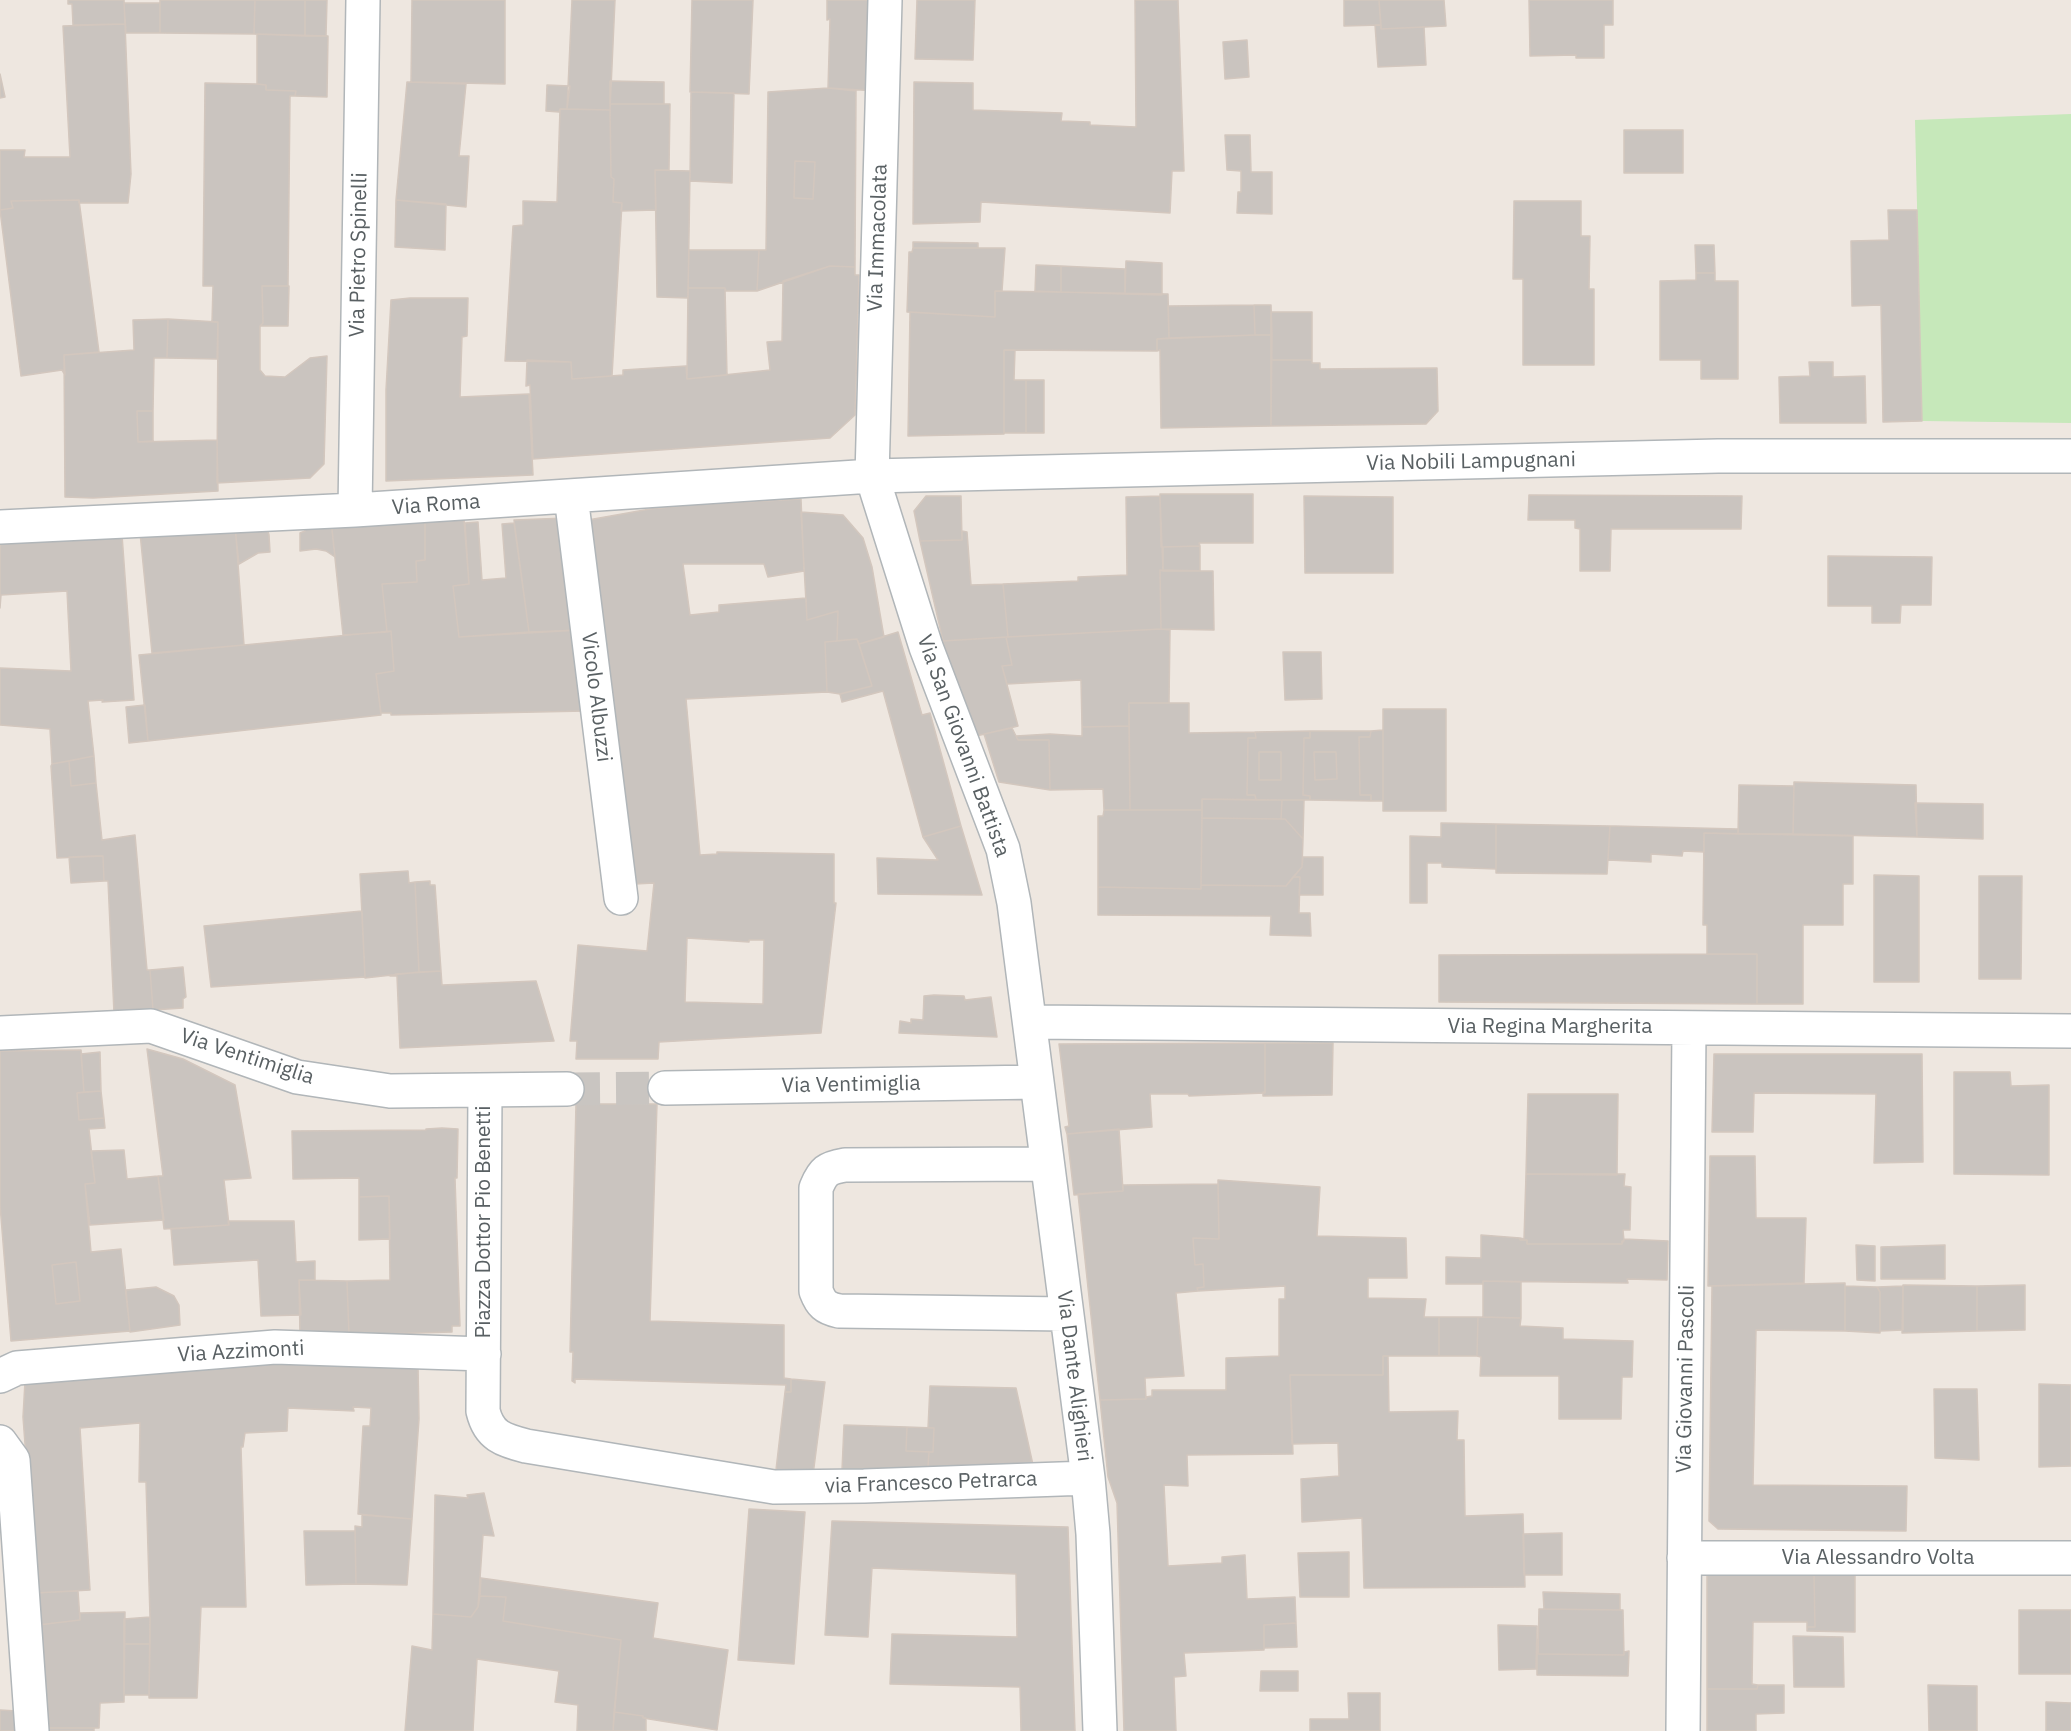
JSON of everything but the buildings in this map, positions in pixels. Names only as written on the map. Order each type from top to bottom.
[{"type":"street","name":"Via Pietro Spinelli","points":[[355,510],[363,0]]},
{"type":"street","name":"Via Immacolata","points":[[872,476],[885,0]]},
{"type":"street","name":"Via Nobili Lampugnani","points":[[872,476],[1718,456],[2071,456]]},
{"type":"street","name":"Via Roma","points":[[0,527],[355,510],[872,476]]},
{"type":"street","name":"Via San Giovanni Battista","points":[[872,476],[926,647],[1003,849],[1014,903],[1029,1022]]},
{"type":"street","name":"Vicolo Albuzzi","points":[[571,496],[621,898]]},
{"type":"street","name":"Via Regina Margherita","points":[[1029,1022],[2071,1031]]},
{"type":"street","name":"Via Dante Alighieri","points":[[1029,1022],[1088,1478],[1093,1534],[1100,1731]]},
{"type":"street","name":"Via Ventimiglia","points":[[0,1033],[151,1026],[297,1077],[390,1091],[567,1089]]},
{"type":"street","name":"Via Giovanni Pascoli","points":[[1683,1731],[1689,1028]]},
{"type":"street","name":"Via Ventimiglia","points":[[665,1088],[1037,1082]]},
{"type":"street","name":"Piazza Dottor Pio Benetti","points":[[484,1090],[483,1411],[487,1425],[498,1436],[526,1446],[774,1487]]},
{"type":"street","points":[[1047,1164],[845,1165],[831,1167],[821,1175],[816,1188],[816,1291],[820,1302],[826,1309],[839,1311],[1066,1314]]},
{"type":"street","name":"Via Azzimonti","points":[[0,1376],[17,1368],[275,1347],[484,1354]]},
{"type":"street","points":[[0,1442],[13,1460],[32,1731]]},
{"type":"street","name":"via Francesco Petrarca","points":[[774,1487],[1088,1478]]},
{"type":"street","name":"Via Alessandro Volta","points":[[1684,1558],[2071,1558]]},
{"type":"green space","points":[[2071,114],[2071,423],[1922,421],[1915,120]]},
{"type":"tunnel","points":[[567,1089],[665,1088]]}]
